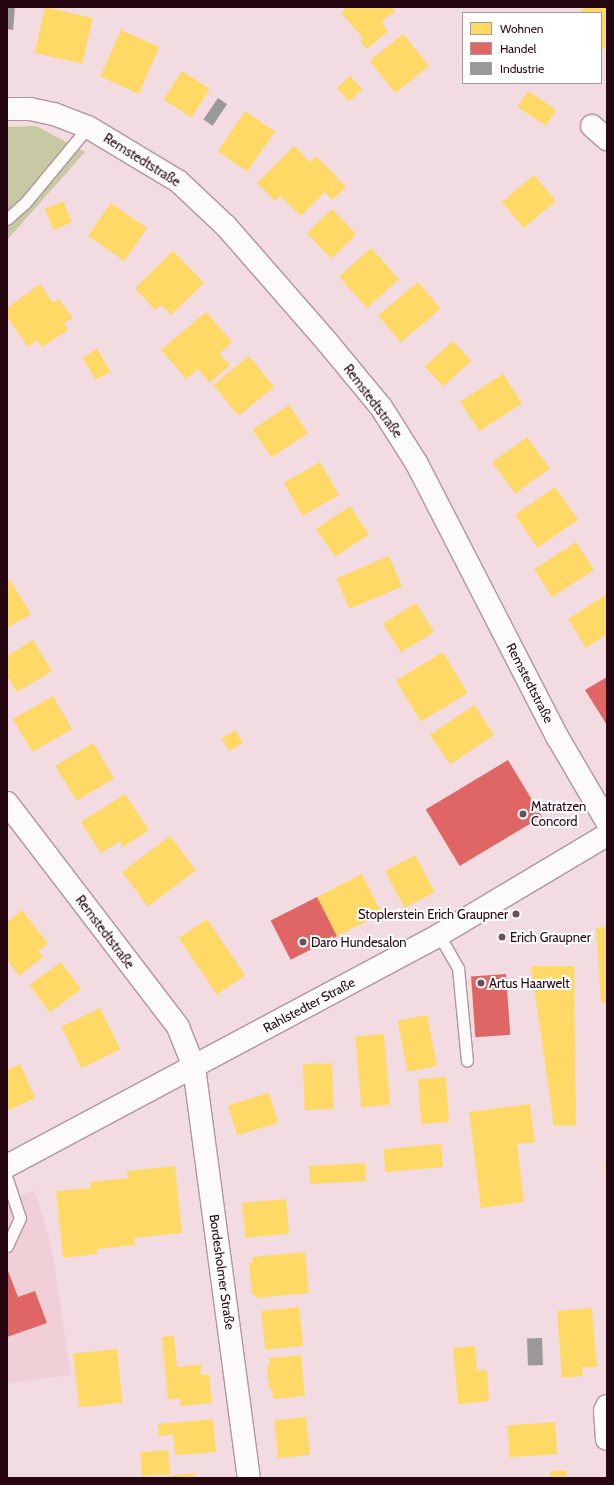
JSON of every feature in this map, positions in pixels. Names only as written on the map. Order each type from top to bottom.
[{"type":"street","name":"Remstedtstraße","points":[[7,109],[30,109],[54,114],[88,127],[178,181],[226,226],[381,407],[417,464],[558,738],[607,822]]},
{"type":"street","name":"Remstedtstraße","points":[[7,803],[178,1027],[194,1067]]},
{"type":"street","name":"Rahlstedter Straße","points":[[7,1166],[439,935],[607,835]]},
{"type":"street","name":"Bordesholmer Straße","points":[[194,1067],[249,1478]]},
{"type":"street","points":[[607,1406],[605,1411],[607,1439]]},
{"type":"lane","points":[[7,219],[25,203],[88,127]]},
{"type":"lane","points":[[439,935],[458,968],[467,1061]]},
{"type":"lane","points":[[7,1179],[20,1218],[7,1246]]},
{"type":"shaded area","points":[[34,1190],[51,1244],[71,1375],[7,1383],[7,1201]]},
{"type":"green space","points":[[36,126],[85,152],[7,240],[7,127]]},
{"type":"building: Wohnen","points":[[45,7],[93,18],[82,64],[34,53]]},
{"type":"building: Wohnen","points":[[347,7],[391,7],[395,11],[381,22],[388,31],[367,49],[360,41],[363,38],[341,13]]},
{"type":"building: Wohnen","points":[[585,7],[607,7],[607,45],[602,50],[602,12],[580,12]]},
{"type":"building: Wohnen","points":[[121,30],[159,47],[139,94],[100,77]]},
{"type":"building: Wohnen","points":[[403,34],[429,66],[395,93],[370,61]]},
{"type":"building: Wohnen","points":[[182,71],[210,89],[191,117],[163,100]]},
{"type":"building: Wohnen","points":[[350,76],[362,89],[349,101],[337,88]]},
{"type":"building: Wohnen","points":[[528,91],[556,110],[546,126],[517,107]]},
{"type":"building: Wohnen","points":[[245,111],[275,131],[247,172],[218,152]]},
{"type":"building: Wohnen","points":[[294,146],[310,162],[316,156],[338,178],[330,187],[339,179],[346,187],[332,200],[325,192],[301,216],[280,196],[275,201],[257,183]]},
{"type":"building: Wohnen","points":[[534,175],[556,201],[524,228],[502,202]]},
{"type":"building: Wohnen","points":[[63,201],[72,222],[54,230],[45,209]]},
{"type":"building: Wohnen","points":[[111,203],[147,228],[124,261],[88,236]]},
{"type":"building: Wohnen","points":[[332,209],[356,234],[331,258],[307,233]]},
{"type":"building: Wohnen","points":[[371,248],[399,279],[367,308],[339,277]]},
{"type":"building: Wohnen","points":[[173,251],[204,283],[171,315],[161,305],[155,310],[135,288]]},
{"type":"building: Wohnen","points":[[418,282],[440,309],[401,342],[378,315]]},
{"type":"building: Wohnen","points":[[40,284],[53,303],[59,299],[73,318],[64,323],[68,330],[42,347],[37,340],[28,347],[7,317],[7,308]]},
{"type":"building: Wohnen","points":[[206,312],[232,342],[219,354],[230,365],[210,383],[198,369],[186,379],[161,350]]},
{"type":"building: Wohnen","points":[[453,341],[471,361],[443,386],[425,366]]},
{"type":"building: Wohnen","points":[[97,349],[110,371],[96,380],[82,358]]},
{"type":"building: Wohnen","points":[[249,356],[274,387],[238,416],[213,385]]},
{"type":"building: Wohnen","points":[[503,374],[522,403],[479,431],[460,402]]},
{"type":"building: Wohnen","points":[[289,405],[308,433],[272,458],[253,430]]},
{"type":"building: Wohnen","points":[[527,437],[550,469],[515,494],[492,462]]},
{"type":"building: Wohnen","points":[[320,462],[339,495],[303,516],[284,483]]},
{"type":"building: Wohnen","points":[[555,487],[578,520],[538,548],[515,515]]},
{"type":"building: Wohnen","points":[[350,506],[369,534],[335,557],[316,529]]},
{"type":"building: Wohnen","points":[[576,542],[594,570],[552,597],[534,569]]},
{"type":"building: Wohnen","points":[[389,556],[402,586],[349,609],[337,578]]},
{"type":"building: Wohnen","points":[[10,580],[31,614],[7,628],[7,582]]},
{"type":"building: Wohnen","points":[[607,594],[607,634],[586,648],[568,619]]},
{"type":"building: Wohnen","points":[[416,603],[434,632],[401,653],[383,624]]},
{"type":"building: Wohnen","points":[[33,640],[52,671],[17,692],[7,676],[7,656]]},
{"type":"building: Wohnen","points":[[443,652],[468,693],[421,721],[396,680]]},
{"type":"building: Wohnen","points":[[53,696],[72,729],[32,752],[13,719]]},
{"type":"building: Wohnen","points":[[474,705],[494,735],[450,764],[430,735]]},
{"type":"building: Wohnen","points":[[235,730],[243,743],[229,751],[221,738]]},
{"type":"building: Wohnen","points":[[93,743],[114,778],[76,801],[55,766]]},
{"type":"building: Wohnen","points":[[125,794],[149,830],[123,847],[120,841],[101,853],[81,822]]},
{"type":"building: Wohnen","points":[[170,836],[196,870],[148,906],[122,872]]},
{"type":"building: Wohnen","points":[[415,855],[435,892],[405,908],[385,871]]},
{"type":"building: Wohnen","points":[[362,874],[382,913],[337,936],[317,897]]},
{"type":"building: Wohnen","points":[[22,910],[48,944],[38,951],[43,957],[19,976],[7,959],[7,922]]},
{"type":"building: Wohnen","points":[[207,919],[245,975],[217,994],[179,938]]},
{"type":"building: Wohnen","points":[[607,927],[607,1003],[601,1003],[596,928]]},
{"type":"building: Wohnen","points":[[61,962],[81,990],[49,1012],[29,985]]},
{"type":"building: Wohnen","points":[[531,966],[574,966],[576,1125],[554,1126]]},
{"type":"building: Wohnen","points":[[100,1008],[120,1049],[82,1068],[61,1027]]},
{"type":"building: Wohnen","points":[[427,1015],[437,1066],[407,1072],[398,1021]]},
{"type":"building: Wohnen","points":[[384,1034],[390,1105],[361,1107],[355,1037]]},
{"type":"building: Wohnen","points":[[332,1063],[334,1109],[305,1110],[303,1064]]},
{"type":"building: Wohnen","points":[[20,1064],[35,1098],[7,1111],[7,1070]]},
{"type":"building: Wohnen","points":[[446,1077],[449,1122],[421,1124],[418,1079]]},
{"type":"building: Wohnen","points":[[269,1093],[278,1123],[237,1135],[228,1106]]},
{"type":"building: Wohnen","points":[[530,1104],[535,1142],[517,1144],[524,1202],[481,1208],[469,1112]]},
{"type":"building: Wohnen","points":[[441,1144],[443,1167],[385,1172],[383,1149]]},
{"type":"building: Wohnen","points":[[365,1163],[366,1181],[310,1184],[309,1166]]},
{"type":"building: Wohnen","points":[[605,1163],[607,1163],[607,1175],[606,1175]]},
{"type":"building: Wohnen","points":[[175,1166],[182,1233],[134,1238],[135,1245],[97,1249],[97,1254],[63,1258],[56,1191],[91,1188],[90,1182],[128,1178],[127,1171]]},
{"type":"building: Wohnen","points":[[286,1199],[289,1234],[245,1238],[242,1203]]},
{"type":"building: Wohnen","points":[[305,1252],[309,1293],[256,1298],[256,1295],[252,1295],[249,1263],[253,1262],[252,1257]]},
{"type":"building: Wohnen","points":[[299,1307],[303,1346],[265,1350],[261,1311]]},
{"type":"building: Wohnen","points":[[592,1308],[597,1367],[582,1367],[583,1376],[562,1378],[557,1311]]},
{"type":"building: Wohnen","points":[[174,1336],[177,1367],[201,1364],[201,1375],[209,1374],[212,1403],[180,1406],[180,1398],[168,1400],[162,1337]]},
{"type":"building: Wohnen","points":[[475,1346],[477,1371],[487,1370],[489,1401],[458,1404],[453,1348]]},
{"type":"building: Wohnen","points":[[117,1349],[123,1403],[79,1407],[73,1354]]},
{"type":"building: Wohnen","points":[[301,1355],[305,1396],[273,1399],[272,1388],[269,1389],[267,1366],[270,1366],[269,1358]]},
{"type":"building: Wohnen","points":[[306,1417],[310,1455],[278,1458],[274,1420]]},
{"type":"building: Wohnen","points":[[213,1419],[216,1452],[175,1455],[173,1434],[159,1436],[158,1424]]},
{"type":"building: Wohnen","points":[[555,1422],[557,1454],[509,1457],[507,1425]]},
{"type":"building: Wohnen","points":[[168,1450],[170,1474],[142,1476],[140,1452]]},
{"type":"building: Wohnen","points":[[566,1470],[567,1478],[550,1478],[550,1471]]},
{"type":"building: Wohnen","points":[[195,1473],[196,1478],[167,1478],[167,1476]]},
{"type":"building: Handel","points":[[607,677],[607,725],[585,690]]},
{"type":"building: Handel","points":[[508,760],[542,817],[460,866],[426,809]]},
{"type":"building: Handel","points":[[317,897],[337,936],[291,960],[271,921]]},
{"type":"building: Handel","points":[[506,974],[510,1035],[475,1037],[471,976]]},
{"type":"building: Handel","points":[[7,1268],[18,1297],[35,1291],[47,1323],[7,1337]]},
{"type":"building: Industrie","points":[[7,7],[15,7],[13,30],[7,29]]},
{"type":"building: Industrie","points":[[218,98],[227,104],[213,126],[203,120]]},
{"type":"building: Industrie","points":[[542,1338],[543,1365],[528,1366],[527,1339]]},
{"type":"place","name":"Matratzen Concord","points":[[523,814]]},
{"type":"place","name":"Stoplerstein Erich Graupner","points":[[516,914]]},
{"type":"place","name":"Erich Graupner","points":[[502,937]]},
{"type":"place","name":"Daro Hundesalon","points":[[303,942]]},
{"type":"place","name":"Artus Haarwelt","points":[[481,983]]}]
